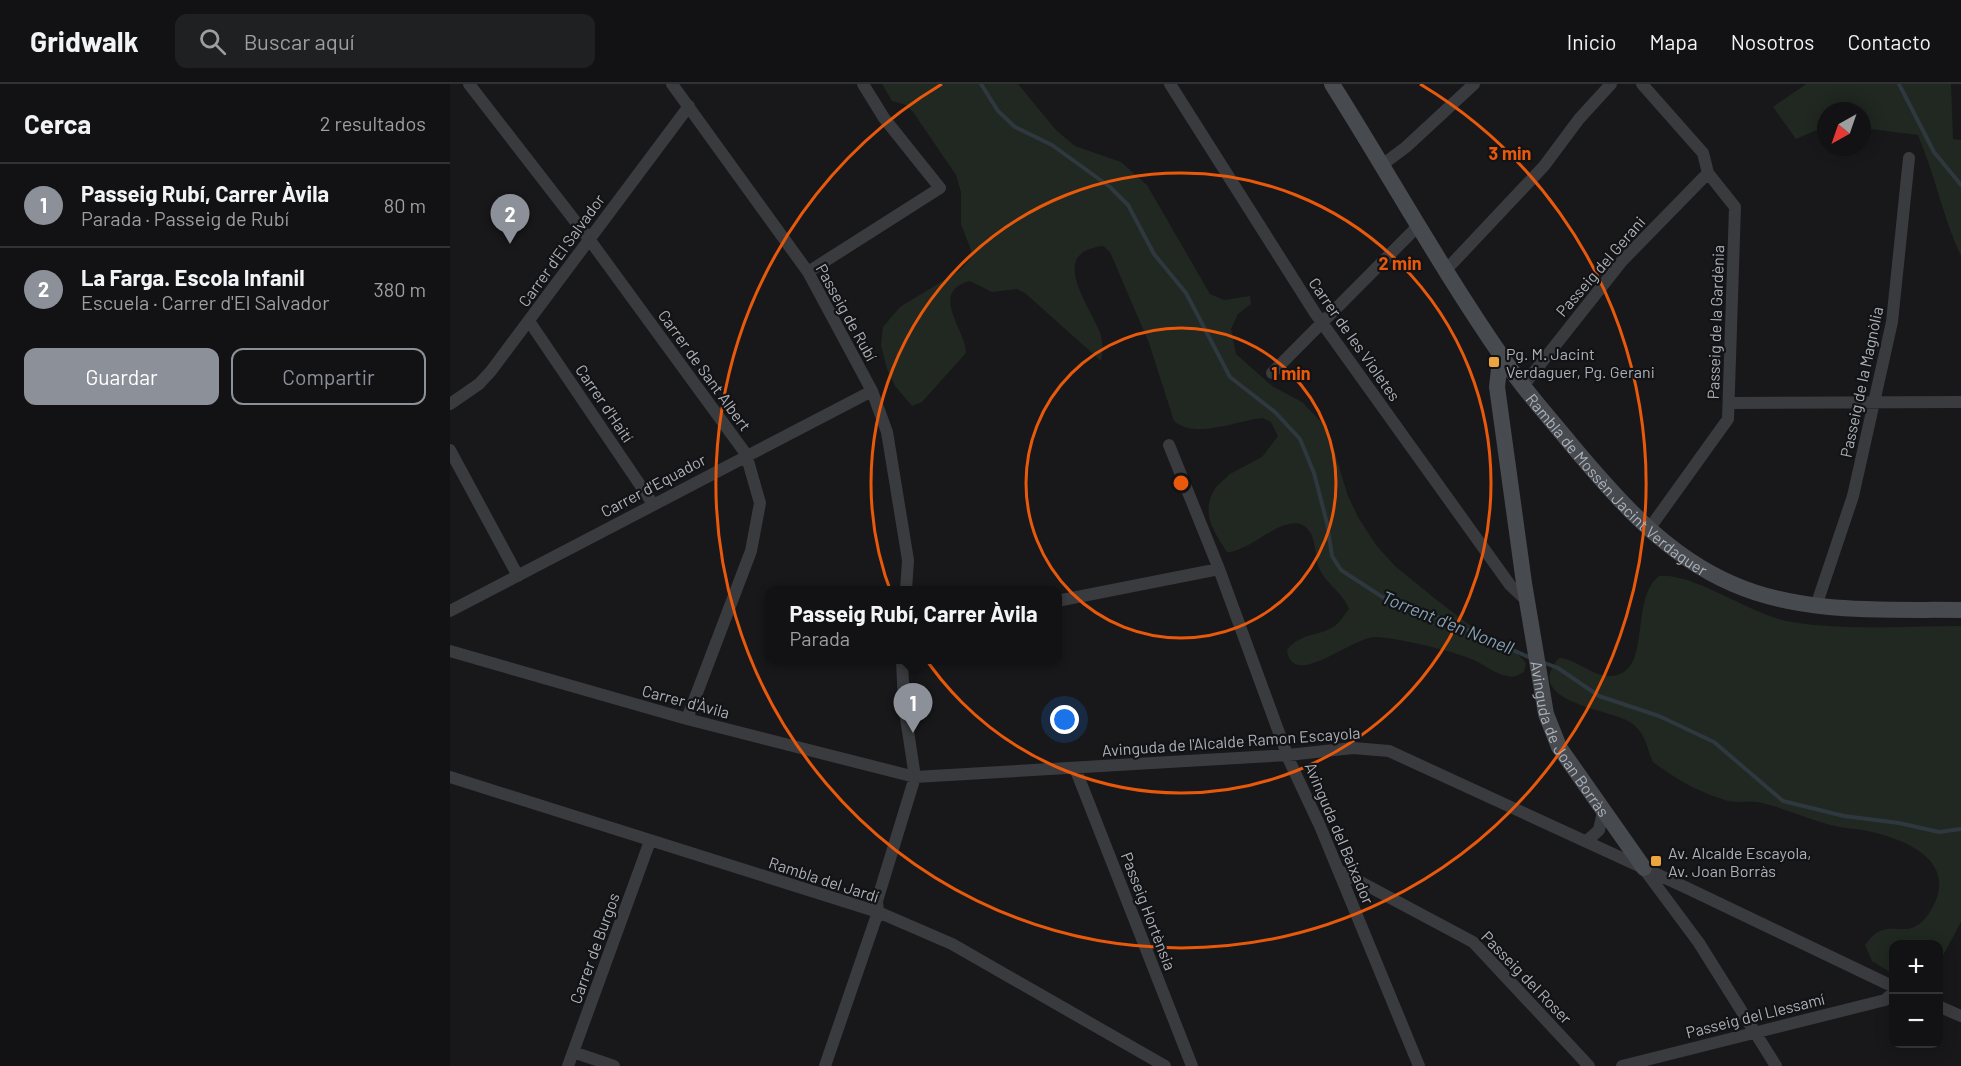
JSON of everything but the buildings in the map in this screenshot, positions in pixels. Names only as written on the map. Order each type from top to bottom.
[{"type":"street","name":"Carrer de Sant Albert","points":[[469,84],[589,239],[746,454],[760,502],[751,551],[687,718]]},
{"type":"street","name":"Passeig de Rubí","points":[[672,84],[808,272],[872,391],[887,432],[908,560],[906,586]]},
{"type":"street","points":[[808,272],[940,188],[884,118],[863,84]]},
{"type":"street","name":"Carrer de les Violetes","points":[[1170,84],[1322,324],[1510,585],[1528,602]]},
{"type":"street","name":"Rambla de Mossèn Jacint Verdaguer","points":[[1332,84],[1505,362],[1594,472],[1648,529],[1700,567],[1733,585],[1773,597],[1816,606],[1961,610]]},
{"type":"street","points":[[1383,165],[1406,147],[1474,84]]},
{"type":"street","points":[[1446,270],[1544,166],[1579,119],[1611,84]]},
{"type":"street","points":[[1642,84],[1703,153],[1708,173]]},
{"type":"street","name":"Carrer d'El Salvador","points":[[450,404],[479,384],[529,321],[689,106]]},
{"type":"street","name":"Passeig de la Magnòlia","points":[[1816,606],[1853,495],[1892,322],[1909,158]]},
{"type":"street","name":"Passeig de la Gardènia","points":[[1648,529],[1721,432],[1728,419],[1735,207],[1708,173]]},
{"type":"street","name":"Passeig del Gerani","points":[[1523,386],[1622,261],[1708,173]]},
{"type":"street","points":[[1272,373],[1419,225]]},
{"type":"street","name":"Carrer d'Haití","points":[[529,321],[653,504]]},
{"type":"street","name":"Avinguda de Joan Borràs","points":[[1505,362],[1499,369],[1497,387],[1546,714],[1559,747],[1603,812],[1700,943],[1776,1066]]},
{"type":"street","name":"Carrer d'Equador","points":[[450,611],[746,454],[872,391]]},
{"type":"street","points":[[1730,403],[1961,402]]},
{"type":"street","name":"Avinguda del Baixador","points":[[1169,445],[1219,569],[1288,755],[1419,1066]]},
{"type":"street","points":[[450,450],[518,576]]},
{"type":"street","points":[[1062,600],[1219,569]]},
{"type":"street","name":"Carrer d'Àvila","points":[[450,651],[687,718],[915,777]]},
{"type":"street","points":[[825,1066],[878,912],[877,901],[915,777],[904,705],[903,664]]},
{"type":"street","name":"Avinguda de l'Alcalde Ramon Escayola","points":[[915,777],[1288,755],[1353,748],[1389,751],[1587,841],[1889,985]]},
{"type":"street","name":"Passeig Hortènsia","points":[[1076,768],[1192,1066]]},
{"type":"street","name":"Rambla del Jardí","points":[[450,777],[878,912],[952,944],[1165,1066]]},
{"type":"street","points":[[1587,841],[1599,830],[1603,812]]},
{"type":"street","name":"Carrer de Burgos","points":[[568,1066],[650,841]]},
{"type":"street","name":"Passeig del Roser","points":[[1338,870],[1473,942],[1589,1066]]},
{"type":"street","points":[[1670,903],[1677,892],[1687,888]]},
{"type":"street","name":"Passeig del Llessamí","points":[[1622,1066],[1885,999],[1891,994]]},
{"type":"street","points":[[1943,1008],[1961,1016]]},
{"type":"street","points":[[573,1052],[614,1066]]},
{"type":"shaded area","points":[[882,84],[1018,84],[1056,130],[1075,146],[1121,162],[1147,185],[1210,294],[1224,300],[1250,296],[1251,304],[1238,314],[1231,329],[1236,354],[1272,386],[1302,402],[1327,428],[1348,496],[1376,545],[1395,566],[1498,647],[1516,652],[1526,663],[1524,672],[1507,676],[1454,653],[1410,642],[1376,637],[1353,644],[1311,664],[1300,665],[1291,661],[1287,650],[1292,645],[1303,638],[1333,627],[1349,609],[1343,598],[1321,572],[1310,532],[1302,525],[1292,523],[1237,550],[1227,552],[1213,528],[1209,512],[1209,503],[1217,486],[1230,474],[1262,457],[1278,436],[1271,422],[1263,418],[1205,429],[1193,429],[1174,421],[1149,343],[1110,252],[1103,246],[1086,250],[1077,258],[1075,269],[1082,296],[1101,336],[1101,361],[1025,293],[1017,289],[992,292],[970,281],[958,286],[952,294],[950,303],[966,353],[922,402],[912,406],[895,386],[887,369],[881,345],[883,327],[900,307],[959,271],[971,258],[971,250],[961,224],[961,192],[956,175],[913,112],[906,105],[892,101]]},
{"type":"shaded area","points":[[1806,84],[1951,84],[1953,139],[1961,140],[1961,256],[1918,135],[1871,129],[1871,102],[1817,102],[1817,130],[1796,139],[1773,107]]},
{"type":"shaded area","points":[[1659,576],[1674,577],[1690,581],[1776,618],[1813,625],[1961,626],[1961,922],[1943,956],[1943,940],[1889,940],[1889,972],[1872,961],[1865,945],[1882,930],[1914,927],[1923,921],[1931,910],[1938,894],[1939,879],[1935,867],[1915,848],[1887,836],[1833,826],[1757,802],[1730,801],[1696,789],[1653,762],[1645,740],[1630,722],[1572,702],[1559,694],[1551,685],[1550,673],[1559,658],[1572,661],[1603,675],[1610,676],[1623,672],[1632,663],[1637,650],[1644,602],[1650,587]]},
{"type":"waterway","name":"Torrent d'en Nonell","points":[[981,84],[998,111],[1015,127],[1052,145],[1110,187],[1128,205],[1154,254],[1186,293],[1230,377],[1275,412],[1300,439],[1314,473],[1327,523],[1332,556],[1341,570],[1390,602],[1443,619],[1533,659]]},
{"type":"waterway","points":[[1899,84],[1934,152],[1961,185]]},
{"type":"waterway","name":"Torrent d'en Nonell","points":[[1542,662],[1558,668],[1599,696],[1659,716],[1714,742],[1783,801],[1844,816],[1899,823],[1939,832],[1961,829]]},
{"type":"place","name":"La Farga. Escola Infanil","points":[[510,244]]},
{"type":"place","name":"Pg. M. Jacint Verdaguer, Pg. Gerani","points":[[1494,362]]},
{"type":"place","name":"Passeig Rubí, Carrer Àvila","points":[[913,733]]},
{"type":"place","name":"Av. Alcalde Escayola, Av. Joan Borràs","points":[[1656,861]]}]
